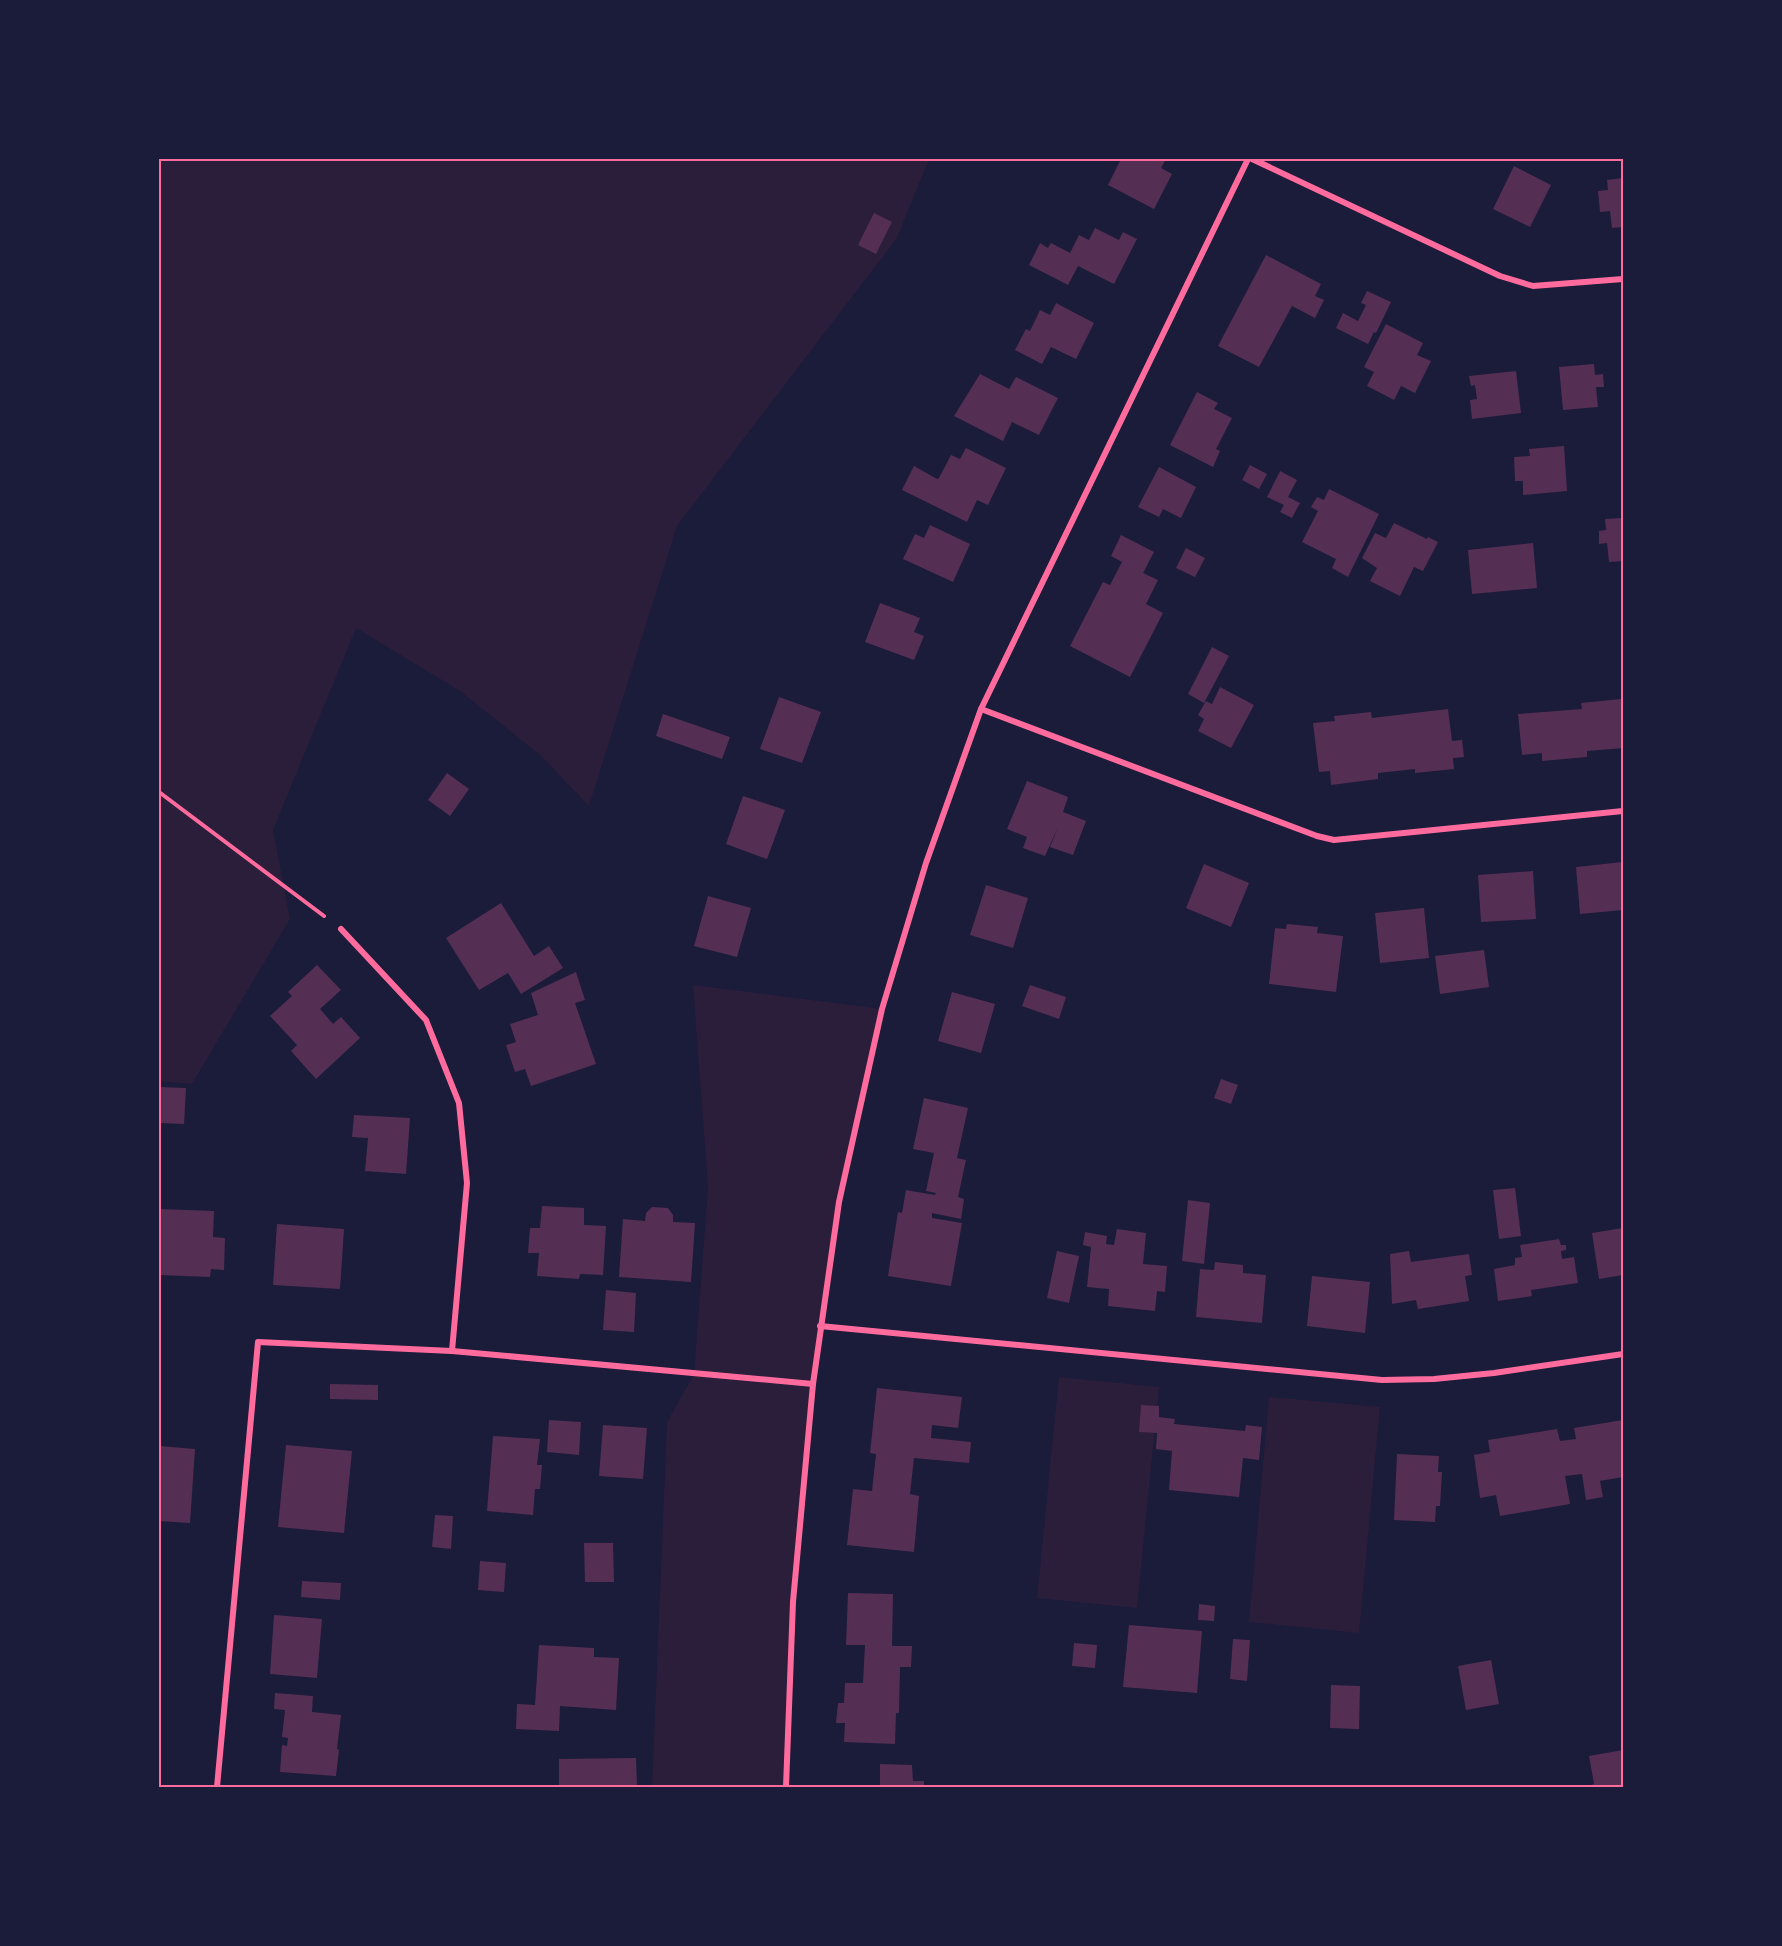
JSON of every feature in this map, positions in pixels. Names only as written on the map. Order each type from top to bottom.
[{"type":"street","points":[[786,1787],[793,1602],[820,1326],[839,1202],[882,1009],[926,863],[981,709],[1250,159],[1500,276],[1533,286],[1623,279]]},
{"type":"street","points":[[981,709],[1317,836],[1335,840],[1623,811]]},
{"type":"street","points":[[341,929],[426,1020],[459,1103],[467,1183],[453,1351]]},
{"type":"street","points":[[820,1326],[1382,1380],[1434,1380],[1623,1354]]},
{"type":"street","points":[[217,1787],[258,1342],[453,1351],[813,1384]]},
{"type":"path","points":[[159,792],[341,929]]},
{"type":"shaded area","points":[[159,159],[929,159],[897,238],[677,526],[589,806],[540,755],[460,691],[356,628],[273,830],[290,919],[192,1084],[159,1081]]},
{"type":"shaded area","points":[[693,985],[882,1009],[839,1202],[820,1326],[793,1602],[786,1787],[652,1787],[667,1422],[694,1374],[708,1187]]},
{"type":"shaded area","points":[[1059,1377],[1159,1387],[1137,1608],[1037,1598]]},
{"type":"shaded area","points":[[1269,1397],[1380,1407],[1359,1633],[1249,1622]]},
{"type":"building","points":[[1121,159],[1166,159],[1161,168],[1172,174],[1154,209],[1108,185]]},
{"type":"building","points":[[1514,166],[1551,185],[1530,227],[1493,209]]},
{"type":"building","points":[[1623,178],[1623,227],[1612,228],[1610,211],[1600,212],[1598,191],[1608,190],[1607,180]]},
{"type":"building","points":[[874,213],[892,222],[876,254],[858,245]]},
{"type":"building","points":[[1095,228],[1119,240],[1123,232],[1137,239],[1114,284],[1078,266],[1068,285],[1029,265],[1040,243],[1048,248],[1051,243],[1070,253],[1079,235],[1089,240]]},
{"type":"building","points":[[1266,255],[1321,284],[1315,296],[1324,300],[1315,318],[1292,306],[1259,367],[1218,346]]},
{"type":"building","points":[[1367,291],[1391,302],[1368,344],[1336,328],[1343,313],[1358,321],[1366,305],[1361,303]]},
{"type":"building","points":[[1056,303],[1094,323],[1076,359],[1051,347],[1042,364],[1015,350],[1026,329],[1030,331],[1040,310],[1050,315]]},
{"type":"building","points":[[1386,324],[1423,343],[1417,355],[1431,361],[1415,393],[1401,386],[1394,400],[1367,386],[1374,372],[1364,367]]},
{"type":"building","points":[[1594,364],[1595,375],[1603,374],[1604,387],[1596,387],[1598,407],[1563,410],[1559,367]]},
{"type":"building","points":[[1516,371],[1521,413],[1472,419],[1470,400],[1477,399],[1475,385],[1471,386],[1469,376]]},
{"type":"building","points":[[980,374],[1009,389],[1016,377],[1058,398],[1039,435],[1012,422],[1003,441],[954,416]]},
{"type":"building","points":[[1197,392],[1218,403],[1214,409],[1232,418],[1216,449],[1220,451],[1213,467],[1170,445]]},
{"type":"building","points":[[1564,446],[1567,491],[1523,495],[1523,481],[1515,481],[1514,457],[1530,456],[1529,449]]},
{"type":"building","points":[[966,448],[1006,468],[988,505],[977,500],[967,522],[902,490],[914,466],[937,479],[951,455],[960,459]]},
{"type":"building","points":[[1250,465],[1267,474],[1259,489],[1242,480]]},
{"type":"building","points":[[1159,467],[1196,487],[1181,518],[1163,509],[1159,517],[1138,507]]},
{"type":"building","points":[[1280,471],[1297,480],[1288,497],[1300,503],[1292,518],[1280,512],[1284,505],[1267,497]]},
{"type":"building","points":[[1329,489],[1379,514],[1348,577],[1332,568],[1336,559],[1302,542],[1318,511],[1311,507],[1317,497],[1324,500]]},
{"type":"building","points":[[1623,518],[1623,561],[1609,562],[1607,543],[1599,544],[1599,531],[1606,530],[1605,519]]},
{"type":"building","points":[[1394,523],[1438,542],[1423,571],[1414,567],[1400,596],[1370,581],[1377,568],[1362,558],[1375,533],[1386,538]]},
{"type":"building","points":[[930,525],[970,544],[953,582],[903,559],[915,534],[924,538]]},
{"type":"building","points":[[1121,535],[1154,552],[1143,573],[1158,580],[1146,604],[1163,613],[1130,677],[1070,646],[1103,582],[1110,585],[1122,562],[1111,556]]},
{"type":"building","points":[[1533,543],[1537,588],[1472,594],[1468,550]]},
{"type":"building","points":[[1186,548],[1205,558],[1195,577],[1176,568]]},
{"type":"building","points":[[880,603],[920,618],[914,632],[924,636],[914,660],[865,642]]},
{"type":"building","points":[[1212,647],[1229,656],[1204,703],[1188,694]]},
{"type":"building","points":[[1220,687],[1254,705],[1231,748],[1198,731],[1204,719],[1198,715],[1206,701],[1212,704]]},
{"type":"building","points":[[779,697],[821,712],[802,763],[760,749]]},
{"type":"building","points":[[1621,699],[1623,748],[1587,751],[1587,757],[1542,761],[1542,753],[1522,755],[1518,714],[1582,709],[1581,703]]},
{"type":"building","points":[[1448,709],[1452,741],[1462,740],[1464,757],[1453,758],[1454,769],[1415,773],[1415,769],[1378,773],[1378,779],[1331,785],[1330,771],[1319,772],[1313,723],[1335,721],[1334,716],[1371,712],[1372,718]]},
{"type":"building","points":[[663,714],[730,737],[722,759],[656,736]]},
{"type":"building","points":[[447,773],[469,789],[450,816],[428,800]]},
{"type":"building","points":[[1027,781],[1068,797],[1063,812],[1086,821],[1073,855],[1050,847],[1058,827],[1045,856],[1023,848],[1027,837],[1007,829]]},
{"type":"building","points":[[743,796],[785,810],[767,859],[726,844]]},
{"type":"building","points":[[1623,862],[1623,910],[1580,914],[1576,867]]},
{"type":"building","points":[[1204,864],[1249,883],[1231,927],[1186,908]]},
{"type":"building","points":[[1533,871],[1536,919],[1481,922],[1478,875]]},
{"type":"building","points":[[986,885],[1028,898],[1013,948],[970,935]]},
{"type":"building","points":[[708,896],[751,908],[737,957],[694,946]]},
{"type":"building","points":[[501,903],[534,956],[549,946],[563,968],[521,994],[508,973],[479,990],[446,938]]},
{"type":"building","points":[[1424,908],[1429,958],[1380,963],[1375,913]]},
{"type":"building","points":[[1287,924],[1318,927],[1317,933],[1343,936],[1336,992],[1269,984],[1275,928],[1286,929]]},
{"type":"building","points":[[1484,950],[1489,987],[1440,994],[1435,956]]},
{"type":"building","points":[[317,965],[341,990],[320,1009],[333,1024],[341,1017],[360,1038],[316,1079],[291,1051],[297,1045],[270,1016],[292,996],[288,992]]},
{"type":"building","points":[[576,972],[585,1000],[575,1003],[596,1064],[531,1086],[525,1069],[515,1072],[506,1045],[516,1042],[510,1024],[538,1015],[531,993]]},
{"type":"building","points":[[1030,985],[1066,997],[1059,1019],[1022,1006]]},
{"type":"building","points":[[952,992],[995,1004],[981,1053],[938,1041]]},
{"type":"building","points":[[1221,1079],[1238,1085],[1231,1104],[1214,1098]]},
{"type":"building","points":[[159,1087],[186,1088],[184,1124],[159,1123]]},
{"type":"building","points":[[924,1098],[968,1108],[957,1158],[966,1160],[958,1197],[964,1199],[961,1219],[932,1213],[932,1218],[962,1223],[951,1286],[888,1276],[898,1212],[902,1213],[906,1190],[935,1195],[936,1193],[926,1191],[934,1153],[913,1149]]},
{"type":"building","points":[[354,1115],[410,1118],[406,1174],[365,1171],[368,1138],[352,1137]]},
{"type":"building","points":[[1515,1188],[1521,1236],[1499,1239],[1493,1190]]},
{"type":"building","points":[[1188,1200],[1210,1203],[1204,1264],[1182,1261]]},
{"type":"building","points":[[542,1206],[584,1208],[584,1225],[606,1226],[603,1275],[580,1274],[579,1279],[537,1276],[539,1253],[528,1253],[530,1228],[540,1228]]},
{"type":"building","points":[[652,1207],[668,1208],[673,1215],[673,1222],[695,1223],[691,1282],[619,1277],[623,1219],[645,1221],[646,1213]]},
{"type":"building","points":[[159,1209],[214,1211],[213,1237],[225,1238],[224,1270],[211,1269],[210,1277],[159,1275]]},
{"type":"building","points":[[277,1224],[344,1229],[340,1289],[273,1285]]},
{"type":"building","points":[[1623,1228],[1623,1275],[1599,1279],[1592,1233]]},
{"type":"building","points":[[1117,1229],[1146,1233],[1143,1264],[1167,1266],[1165,1292],[1157,1291],[1155,1311],[1108,1306],[1109,1289],[1087,1287],[1091,1247],[1083,1245],[1085,1232],[1107,1236],[1106,1244],[1114,1245]]},
{"type":"building","points":[[1559,1239],[1561,1245],[1566,1245],[1566,1250],[1561,1251],[1562,1259],[1574,1257],[1578,1283],[1531,1290],[1532,1296],[1498,1301],[1494,1269],[1515,1265],[1515,1258],[1522,1257],[1520,1245]]},
{"type":"building","points":[[1057,1251],[1079,1256],[1069,1303],[1047,1298]]},
{"type":"building","points":[[1409,1251],[1411,1262],[1469,1254],[1472,1275],[1465,1276],[1469,1301],[1418,1309],[1416,1300],[1392,1304],[1390,1254]]},
{"type":"building","points":[[1215,1262],[1243,1265],[1243,1273],[1266,1275],[1262,1323],[1196,1317],[1200,1269],[1214,1270]]},
{"type":"building","points":[[1312,1276],[1370,1282],[1365,1333],[1307,1326]]},
{"type":"building","points":[[606,1290],[636,1293],[634,1332],[603,1330]]},
{"type":"building","points":[[330,1384],[378,1385],[378,1400],[330,1399]]},
{"type":"building","points":[[877,1388],[962,1397],[958,1428],[932,1425],[931,1438],[971,1442],[969,1463],[914,1458],[910,1494],[919,1496],[914,1552],[847,1545],[853,1489],[872,1491],[876,1454],[870,1453]]},
{"type":"building","points":[[1141,1405],[1159,1406],[1159,1417],[1175,1419],[1174,1424],[1245,1431],[1246,1425],[1262,1427],[1259,1460],[1243,1458],[1239,1497],[1169,1490],[1172,1451],[1156,1449],[1157,1433],[1139,1432]]},
{"type":"building","points":[[549,1420],[581,1422],[579,1455],[547,1452]]},
{"type":"building","points":[[1623,1420],[1623,1477],[1600,1481],[1603,1497],[1586,1500],[1582,1474],[1565,1476],[1570,1504],[1500,1516],[1496,1495],[1480,1498],[1474,1455],[1490,1452],[1488,1440],[1557,1429],[1560,1441],[1576,1439],[1574,1428]]},
{"type":"building","points":[[603,1425],[647,1428],[643,1479],[599,1476]]},
{"type":"building","points":[[493,1436],[540,1439],[537,1465],[542,1465],[540,1489],[535,1489],[533,1515],[487,1511]]},
{"type":"building","points":[[286,1445],[352,1451],[344,1533],[278,1527]]},
{"type":"building","points":[[159,1446],[195,1449],[190,1523],[159,1521]]},
{"type":"building","points":[[1397,1454],[1439,1456],[1438,1472],[1442,1472],[1440,1506],[1436,1506],[1435,1522],[1394,1520]]},
{"type":"building","points":[[435,1515],[453,1516],[451,1549],[432,1547]]},
{"type":"building","points":[[584,1543],[613,1543],[614,1582],[585,1582]]},
{"type":"building","points":[[480,1561],[506,1563],[504,1592],[478,1590]]},
{"type":"building","points":[[302,1581],[341,1583],[340,1600],[301,1597]]},
{"type":"building","points":[[848,1593],[893,1594],[892,1646],[912,1646],[911,1667],[900,1667],[899,1713],[896,1713],[895,1744],[844,1742],[845,1723],[836,1723],[838,1703],[844,1703],[845,1683],[863,1683],[865,1645],[846,1645]]},
{"type":"building","points":[[1199,1604],[1215,1606],[1214,1621],[1198,1620]]},
{"type":"building","points":[[274,1615],[322,1619],[317,1678],[270,1674]]},
{"type":"building","points":[[1129,1625],[1202,1631],[1197,1693],[1123,1687]]},
{"type":"building","points":[[1233,1639],[1250,1640],[1247,1681],[1230,1679]]},
{"type":"building","points":[[1074,1643],[1097,1645],[1095,1668],[1072,1666]]},
{"type":"building","points":[[539,1645],[594,1648],[594,1657],[619,1658],[616,1710],[560,1706],[559,1731],[516,1729],[517,1704],[535,1705]]},
{"type":"building","points":[[1491,1660],[1499,1704],[1466,1710],[1458,1666]]},
{"type":"building","points":[[1331,1685],[1360,1686],[1359,1729],[1330,1728]]},
{"type":"building","points":[[275,1693],[313,1696],[312,1712],[341,1715],[336,1776],[280,1772],[282,1745],[287,1746],[288,1738],[282,1737],[285,1710],[274,1709]]},
{"type":"building","points":[[1623,1750],[1623,1787],[1585,1787],[1594,1784],[1589,1756]]},
{"type":"building","points":[[636,1758],[637,1787],[559,1787],[559,1759]]},
{"type":"building","points":[[880,1764],[912,1765],[913,1781],[924,1781],[924,1787],[880,1787]]}]
